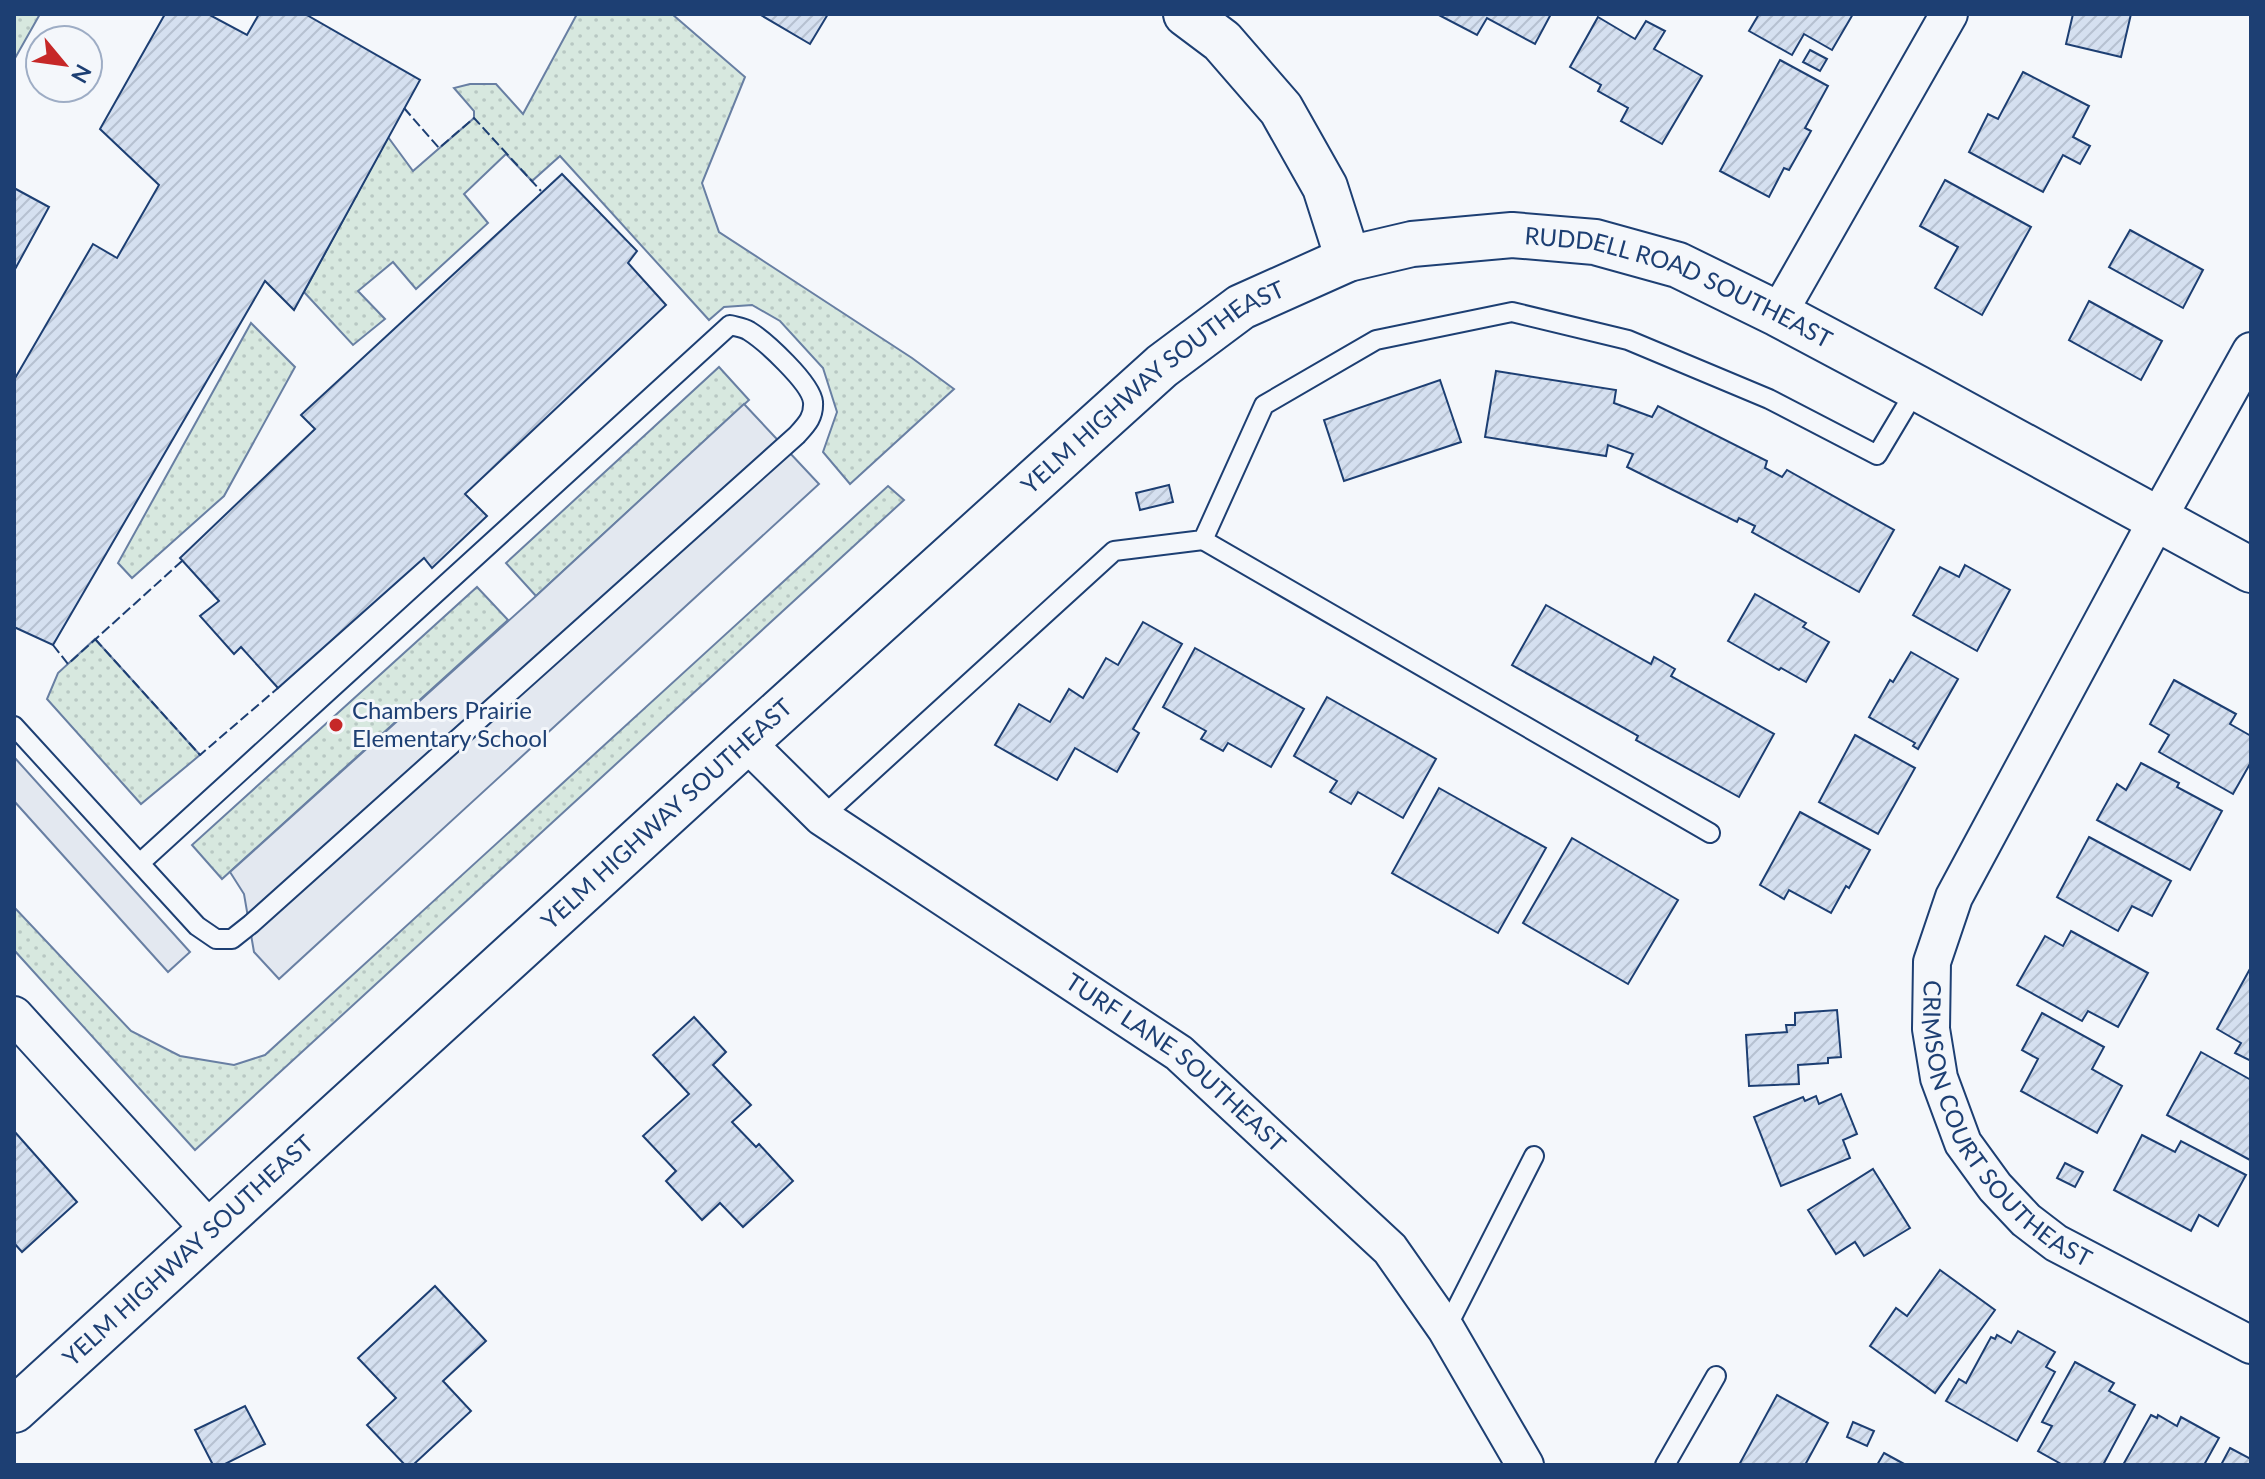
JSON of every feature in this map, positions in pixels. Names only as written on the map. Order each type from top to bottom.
[{"type":"main road","points":[[1186,14],[1222,41],[1281,109],[1325,187],[1348,259]]},
{"type":"main road","name":"RUDDELL ROAD SOUTHEAST","points":[[1348,259],[1412,244],[1512,235],[1595,242],[1678,265],[1778,314],[2251,570]]},
{"type":"main road","name":"YELM HIGHWAY SOUTHEAST","points":[[14,1410],[1162,366],[1241,307],[1348,259]]},
{"type":"street","points":[[1778,314],[1949,14]]},
{"type":"street","name":"CRIMSON COURT SOUTHEAST","points":[[2251,351],[2241,396],[2158,518],[1954,897],[1932,962],[1931,1029],[1939,1078],[1963,1143],[1995,1187],[2026,1220],[2056,1243],[2251,1345]]},
{"type":"street","name":"TURF LANE SOUTHEAST","points":[[746,742],[822,817],[1179,1053],[1390,1249],[1446,1329],[1525,1465]]},
{"type":"street","points":[[14,1015],[210,1230]]},
{"type":"lane","points":[[1203,540],[1264,405],[1376,340],[1512,312],[1628,340],[1769,399],[1877,455],[1917,388]]},
{"type":"lane","points":[[14,726],[197,926],[216,939],[232,939],[797,435],[811,419],[813,398],[800,378],[746,328],[730,325],[140,863]]},
{"type":"lane","points":[[822,817],[1114,551],[1203,540],[1710,833]]},
{"type":"lane","points":[[1446,1329],[1534,1156]]},
{"type":"lane","points":[[1665,1465],[1716,1376]]},
{"type":"shaded area","points":[[14,14],[40,14],[34,24],[24,24],[24,42],[14,60]]},
{"type":"shaded area","points":[[577,14],[672,14],[745,77],[702,183],[719,232],[912,358],[954,389],[850,484],[823,452],[837,412],[823,368],[780,321],[752,305],[724,307],[709,320],[560,156],[532,181],[506,154],[464,194],[488,223],[416,289],[393,262],[358,291],[385,319],[353,345],[304,292],[388,137],[413,171],[474,118],[474,111],[454,88],[470,84],[496,84],[523,114]]},
{"type":"shaded area","points":[[251,323],[295,367],[224,496],[132,578],[118,563]]},
{"type":"shaded area","points":[[719,367],[749,400],[536,596],[506,563]]},
{"type":"shaded area","points":[[744,404],[819,484],[279,979],[254,952],[244,894],[230,872]]},
{"type":"shaded area","points":[[888,486],[904,500],[195,1150],[14,950],[14,907],[131,1031],[180,1056],[234,1065],[265,1055]]},
{"type":"shaded area","points":[[477,587],[508,620],[222,879],[192,845]]},
{"type":"shaded area","points":[[95,639],[200,755],[141,804],[47,699],[58,673]]},
{"type":"shaded area","points":[[14,757],[190,952],[168,972],[14,801]]},
{"type":"building","points":[[165,14],[208,14],[247,35],[259,14],[305,14],[420,80],[294,310],[265,281],[53,645],[14,627],[14,380],[93,244],[117,258],[159,185],[100,129]]},
{"type":"building","points":[[759,14],[828,14],[810,44]]},
{"type":"building","points":[[1437,14],[1551,14],[1535,44],[1487,18],[1477,35]]},
{"type":"building","points":[[1759,14],[1853,14],[1832,50],[1804,34],[1792,55],[1749,31]]},
{"type":"building","points":[[2073,14],[2131,14],[2121,57],[2066,44]]},
{"type":"building","points":[[1598,17],[1635,39],[1646,21],[1665,31],[1654,49],[1702,76],[1662,144],[1621,121],[1628,108],[1598,91],[1601,85],[1570,67]]},
{"type":"building","points":[[1810,50],[1827,59],[1820,71],[1803,62]]},
{"type":"building","points":[[1780,60],[1828,86],[1805,128],[1811,131],[1789,170],[1784,168],[1769,197],[1720,171]]},
{"type":"building","points":[[2023,72],[2089,106],[2073,137],[2090,146],[2080,164],[2063,155],[2043,192],[1969,152],[1988,114],[1998,119]]},
{"type":"building","points":[[562,174],[637,251],[628,263],[666,305],[465,494],[487,516],[432,568],[424,558],[278,688],[241,647],[234,654],[200,616],[219,601],[180,558],[315,429],[301,415]]},
{"type":"building","points":[[1945,180],[2031,227],[1982,315],[1935,288],[1958,247],[1920,226]]},
{"type":"building","points":[[14,188],[49,207],[14,271]]},
{"type":"building","points":[[2130,230],[2203,270],[2183,308],[2109,267]]},
{"type":"building","points":[[2089,301],[2162,341],[2141,380],[2069,340]]},
{"type":"building","points":[[1496,371],[1616,390],[1614,403],[1652,417],[1658,406],[1767,461],[1765,468],[1782,477],[1787,470],[1894,530],[1859,592],[1752,532],[1755,526],[1739,518],[1737,522],[1627,467],[1633,454],[1608,445],[1606,456],[1485,437]]},
{"type":"building","points":[[1440,380],[1461,442],[1344,481],[1324,420]]},
{"type":"building","points":[[1169,485],[1173,502],[1140,510],[1136,493]]},
{"type":"building","points":[[1965,565],[2010,590],[1977,651],[1913,615],[1940,567],[1959,577]]},
{"type":"building","points":[[1755,594],[1806,623],[1803,627],[1829,642],[1806,682],[1728,641]]},
{"type":"building","points":[[1546,605],[1651,664],[1654,657],[1675,669],[1671,676],[1774,734],[1739,797],[1636,740],[1638,736],[1512,665]]},
{"type":"building","points":[[1143,622],[1182,644],[1133,729],[1139,733],[1117,772],[1075,748],[1057,780],[995,745],[1019,704],[1050,722],[1069,689],[1083,698],[1106,658],[1118,665]]},
{"type":"building","points":[[1195,648],[1304,709],[1271,767],[1228,743],[1223,751],[1201,739],[1206,731],[1163,707]]},
{"type":"building","points":[[1911,652],[1958,679],[1918,749],[1913,746],[1915,743],[1869,717],[1890,680],[1893,682]]},
{"type":"building","points":[[2174,680],[2236,714],[2230,724],[2251,736],[2251,762],[2233,794],[2159,752],[2169,735],[2150,724]]},
{"type":"building","points":[[1327,697],[1436,759],[1403,818],[1358,792],[1351,804],[1330,792],[1337,781],[1294,756]]},
{"type":"building","points":[[1855,735],[1915,768],[1878,834],[1819,802]]},
{"type":"building","points":[[2141,763],[2222,811],[2190,870],[2097,820],[2117,784],[2126,790]]},
{"type":"building","points":[[1439,788],[1546,848],[1498,933],[1392,873]]},
{"type":"building","points":[[1800,812],[1870,850],[1831,913],[1789,890],[1784,899],[1760,885]]},
{"type":"building","points":[[2089,837],[2171,881],[2152,916],[2132,906],[2118,931],[2057,897]]},
{"type":"building","points":[[1572,838],[1678,900],[1628,984],[1523,923]]},
{"type":"building","points":[[2071,931],[2148,973],[2118,1027],[2088,1011],[2082,1021],[2017,985],[2045,936],[2063,946]]},
{"type":"building","points":[[2251,967],[2251,1061],[2235,1053],[2241,1043],[2217,1029]]},
{"type":"building","points":[[1837,1010],[1841,1057],[1828,1058],[1828,1063],[1798,1065],[1799,1084],[1749,1086],[1746,1035],[1787,1032],[1786,1025],[1795,1025],[1795,1013]]},
{"type":"building","points":[[2042,1013],[2104,1047],[2092,1069],[2122,1086],[2097,1133],[2021,1091],[2038,1059],[2022,1050]]},
{"type":"building","points":[[694,1017],[726,1052],[713,1065],[751,1105],[732,1122],[756,1147],[759,1144],[793,1181],[743,1227],[720,1203],[702,1220],[666,1181],[676,1171],[643,1136],[689,1094],[653,1055]]},
{"type":"building","points":[[2201,1052],[2251,1080],[2250,1160],[2167,1115]]},
{"type":"building","points":[[1841,1094],[1857,1134],[1843,1140],[1850,1158],[1781,1186],[1754,1117],[1803,1097],[1805,1101],[1816,1096],[1819,1104]]},
{"type":"building","points":[[14,1131],[77,1202],[22,1252],[14,1243]]},
{"type":"building","points":[[2142,1135],[2175,1152],[2181,1141],[2246,1175],[2218,1226],[2199,1215],[2191,1231],[2114,1190]]},
{"type":"building","points":[[2065,1163],[2083,1172],[2075,1187],[2057,1178]]},
{"type":"building","points":[[1873,1169],[1910,1228],[1864,1256],[1855,1242],[1836,1254],[1808,1210]]},
{"type":"building","points":[[1940,1270],[1995,1310],[1935,1393],[1870,1346],[1896,1308],[1907,1316]]},
{"type":"building","points":[[435,1286],[486,1341],[443,1381],[471,1411],[413,1465],[405,1465],[367,1425],[396,1398],[358,1358]]},
{"type":"building","points":[[2018,1331],[2055,1352],[2046,1367],[2055,1372],[2017,1441],[1946,1401],[1959,1379],[1966,1383],[1991,1337],[1995,1339],[1997,1335],[2011,1343]]},
{"type":"building","points":[[2075,1362],[2114,1383],[2109,1391],[2135,1405],[2103,1465],[2063,1465],[2038,1451],[2052,1426],[2042,1422]]},
{"type":"building","points":[[1777,1395],[1828,1423],[1805,1465],[1739,1465]]},
{"type":"building","points":[[245,1406],[265,1444],[223,1465],[213,1465],[195,1430]]},
{"type":"building","points":[[2151,1415],[2157,1418],[2158,1415],[2177,1426],[2181,1417],[2219,1438],[2204,1465],[2123,1465]]},
{"type":"building","points":[[1853,1422],[1874,1431],[1867,1446],[1847,1437]]},
{"type":"building","points":[[2230,1448],[2251,1459],[2251,1465],[2221,1465]]},
{"type":"building","points":[[1884,1453],[1906,1465],[1877,1465]]},
{"type":"fence","points":[[404,108],[439,148],[474,118],[541,191]]},
{"type":"fence","points":[[53,645],[68,664],[182,561]]},
{"type":"fence","points":[[95,639],[200,755],[278,688]]},
{"type":"place","name":"Chambers Prairie Elementary School","points":[[336,725]]}]
